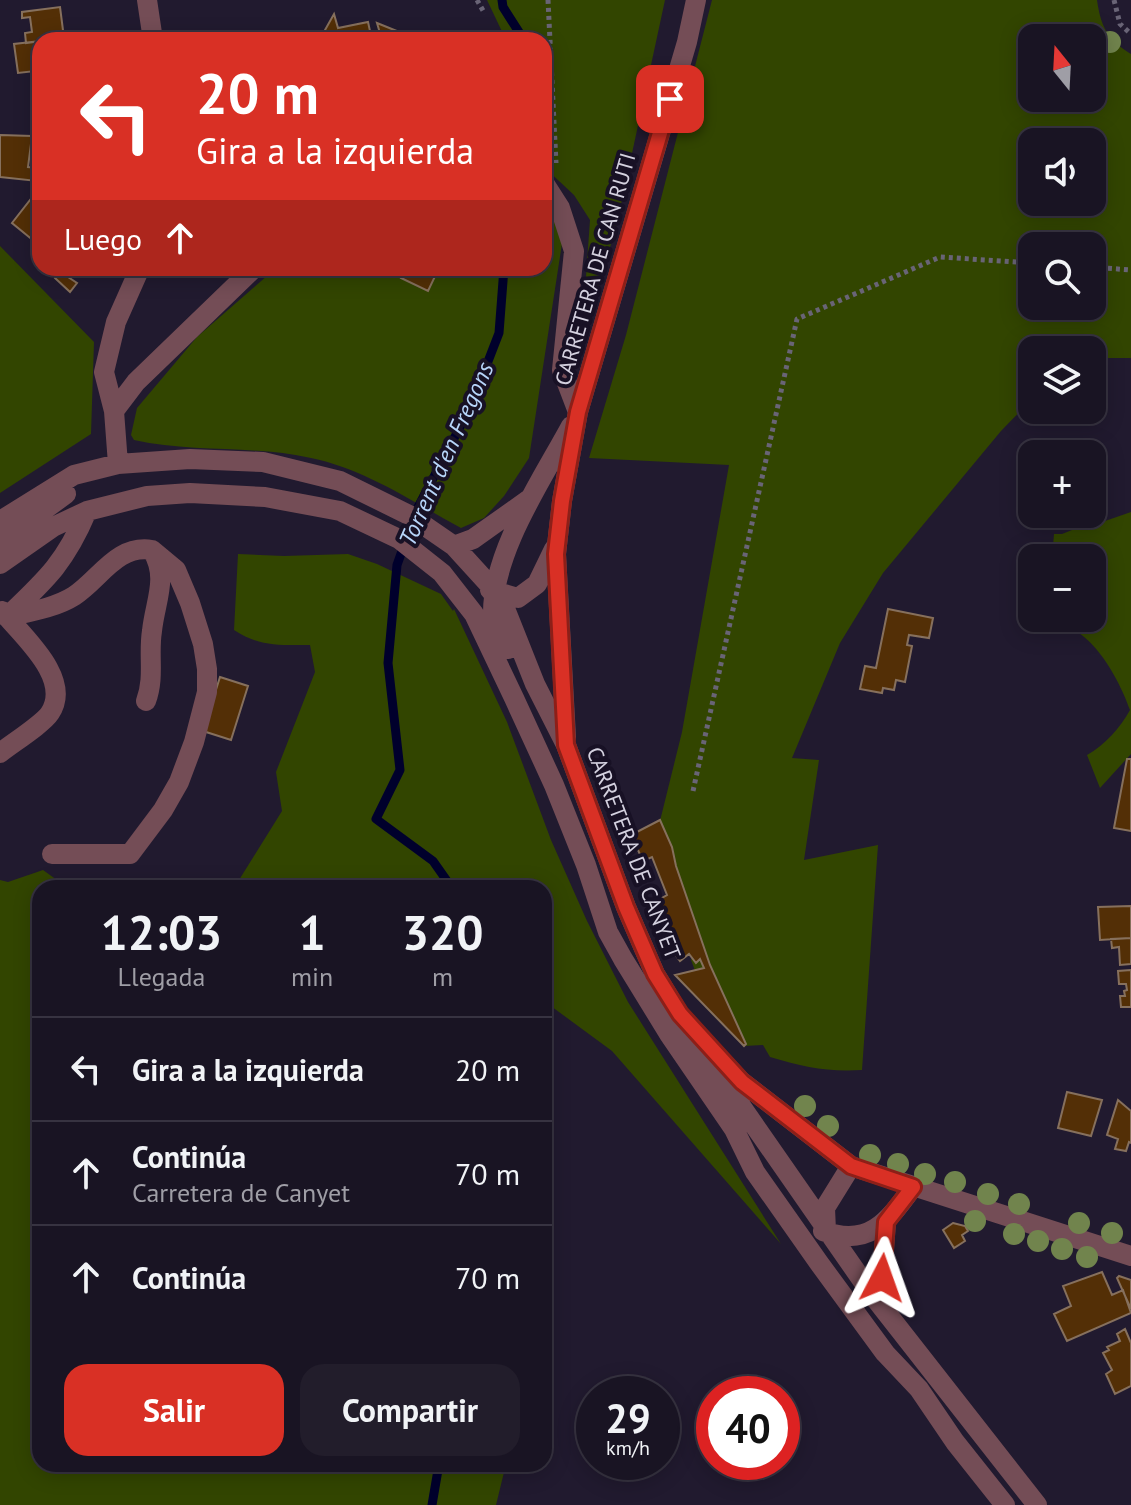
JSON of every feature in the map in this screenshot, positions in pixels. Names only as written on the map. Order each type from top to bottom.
[{"type":"street","points":[[147,0],[152,32]]},
{"type":"street","name":"CARRETERA DE CAN RUTI","points":[[558,538],[578,412],[687,42],[696,0]]},
{"type":"street","points":[[552,186],[574,251],[562,370],[578,412]]},
{"type":"street","points":[[118,464],[114,411],[104,372],[116,322],[136,276]]},
{"type":"street","points":[[114,411],[136,382],[246,276]]},
{"type":"street","name":"CARRETERA DE CAN RUTI","points":[[495,591],[499,572],[528,500],[578,412]]},
{"type":"street","points":[[0,521],[74,475],[118,464],[190,459],[263,462],[339,496],[399,539],[448,560]]},
{"type":"street","points":[[0,542],[59,499],[118,464]]},
{"type":"street","points":[[0,564],[53,527],[87,511],[147,496],[190,493],[265,497],[310,491],[409,515],[448,560],[554,785]]},
{"type":"street","points":[[448,560],[528,500]]},
{"type":"street","points":[[2,616],[53,574],[74,543],[87,511]]},
{"type":"street","points":[[554,785],[543,732],[493,619],[495,591],[518,598],[537,584],[558,538]]},
{"type":"street","points":[[558,538],[556,554],[566,745]]},
{"type":"street","points":[[2,616],[43,608],[74,596],[114,560],[138,547],[152,550],[176,570],[203,644],[207,692],[194,742],[179,782],[163,810],[130,854],[52,854]]},
{"type":"street","points":[[146,701],[152,684],[151,632],[162,585],[159,562],[152,550]]},
{"type":"street","name":"CARRETERA DE CANYET","points":[[448,560],[495,591],[535,684],[566,745],[626,907],[655,974],[826,1232],[1037,1505]]},
{"type":"street","points":[[0,753],[50,714],[56,692],[42,656],[2,616]]},
{"type":"street","name":"CARRETERA DE CANYET","points":[[554,785],[586,865],[608,932],[669,1034],[734,1129],[755,1172],[885,1353],[919,1389],[955,1442],[1005,1505]]},
{"type":"street","points":[[680,1014],[742,1082],[851,1166],[1131,1256]]},
{"type":"street","points":[[734,1129],[754,1147],[804,1220],[826,1232],[846,1238],[886,1222],[913,1187]]},
{"type":"street","points":[[851,1166],[825,1208],[826,1246],[836,1267],[896,1347],[919,1389]]},
{"type":"street","points":[[886,1222],[882,1278],[887,1311]]},
{"type":"path","points":[[477,0],[485,14]]},
{"type":"path","points":[[548,0],[548,32]]},
{"type":"path","points":[[1114,0],[1120,24],[1131,34]]},
{"type":"path","points":[[693,791],[797,319],[940,257],[1018,262]]},
{"type":"path","points":[[1106,268],[1131,270]]},
{"type":"green space","points":[[487,0],[665,0],[617,223],[581,348],[590,220],[574,195],[552,174],[552,32],[502,32]]},
{"type":"green space","points":[[712,0],[1097,0],[1103,24],[1018,24],[1018,112],[1106,112],[1106,32],[1131,54],[1131,358],[1106,358],[1106,336],[1018,336],[1018,413],[883,573],[840,643],[792,758],[819,760],[804,860],[878,845],[862,1070],[826,1069],[770,1057],[763,1045],[744,1046],[711,1013],[691,960],[700,941],[660,821],[682,732],[729,465],[589,458],[626,335]]},
{"type":"green space","points":[[552,210],[563,237],[529,458],[504,496],[484,518],[461,528],[370,478],[331,463],[289,454],[134,440],[131,435],[137,408],[197,337],[267,276],[552,276]]},
{"type":"green space","points":[[0,246],[94,342],[91,434],[0,493]]},
{"type":"green space","points":[[1131,512],[1131,754],[1100,788],[1087,755],[1112,736],[1130,710],[1118,682],[1099,652],[1077,632],[1106,632],[1106,544],[1053,544],[1054,534],[1077,528],[1106,528],[1106,521]]},
{"type":"green space","points":[[238,554],[348,554],[441,594],[454,609],[507,722],[551,840],[628,1002],[781,1244],[612,1051],[552,1007],[552,880],[239,880],[282,811],[276,772],[315,672],[310,645],[262,642],[234,630]]},
{"type":"green space","points":[[43,870],[57,880],[32,880],[32,1472],[504,1472],[496,1505],[0,1505],[0,880],[8,882]]},
{"type":"building","points":[[60,7],[63,32],[32,32],[30,17],[22,18],[22,12]]},
{"type":"building","points":[[334,14],[338,28],[368,22],[370,32],[325,32]]},
{"type":"building","points":[[377,23],[399,32],[380,32]]},
{"type":"building","points":[[32,32],[32,42],[26,43],[25,33]]},
{"type":"building","points":[[32,42],[32,71],[18,73],[14,44]]},
{"type":"building","points":[[0,135],[32,136],[28,167],[32,167],[32,180],[0,177]]},
{"type":"building","points":[[32,198],[32,239],[12,223]]},
{"type":"building","points":[[66,276],[77,283],[70,292],[55,278]]},
{"type":"building","points":[[402,276],[435,276],[428,291]]},
{"type":"building","points":[[888,609],[933,618],[929,638],[909,635],[907,645],[912,646],[905,682],[896,680],[894,690],[883,688],[882,693],[860,689],[865,666],[876,668]]},
{"type":"building","points":[[220,677],[248,686],[231,740],[203,731]]},
{"type":"building","points":[[1127,759],[1131,759],[1131,831],[1114,828]]},
{"type":"building","points":[[660,820],[672,847],[710,965],[746,1044],[744,1046],[675,975],[704,968],[700,959],[696,963],[689,954],[680,961],[655,927],[665,922],[653,903],[667,895],[652,857],[643,861],[631,835]]},
{"type":"building","points":[[1131,906],[1131,938],[1100,940],[1098,907]]},
{"type":"building","points":[[1131,938],[1131,964],[1120,965],[1119,947],[1112,948],[1111,939]]},
{"type":"building","points":[[1131,970],[1131,1007],[1121,1007],[1120,996],[1125,996],[1124,991],[1127,990],[1126,984],[1119,984],[1118,971]]},
{"type":"building","points":[[1067,1092],[1102,1100],[1091,1136],[1058,1128]]},
{"type":"building","points":[[1118,1100],[1131,1111],[1131,1143],[1126,1151],[1115,1149],[1118,1139],[1107,1135]]},
{"type":"building","points":[[953,1223],[965,1226],[968,1231],[962,1235],[965,1241],[954,1248],[943,1230]]},
{"type":"building","points":[[1102,1272],[1112,1295],[1123,1290],[1131,1313],[1067,1341],[1054,1314],[1071,1306],[1063,1286]]},
{"type":"building","points":[[1117,1278],[1131,1280],[1131,1309]]},
{"type":"building","points":[[1125,1329],[1131,1343],[1131,1386],[1115,1394],[1106,1374],[1112,1370],[1103,1353],[1109,1350],[1107,1347],[1120,1341],[1117,1334]]},
{"type":"waterway","name":"Torrent d'en Fregons","points":[[502,0],[519,32]]},
{"type":"waterway","name":"Torrent d'en Fregons","points":[[446,880],[433,861],[376,819],[400,770],[388,663],[397,565],[417,509],[470,408],[499,333],[503,276]]},
{"type":"waterway","name":"Torrent d'en Fregons","points":[[432,1505],[438,1472]]},
{"type":"route","points":[[670,99],[578,412],[562,501],[556,554],[566,745],[626,907],[655,974],[680,1014],[742,1082],[851,1166],[913,1187],[886,1222],[882,1278]]}]
